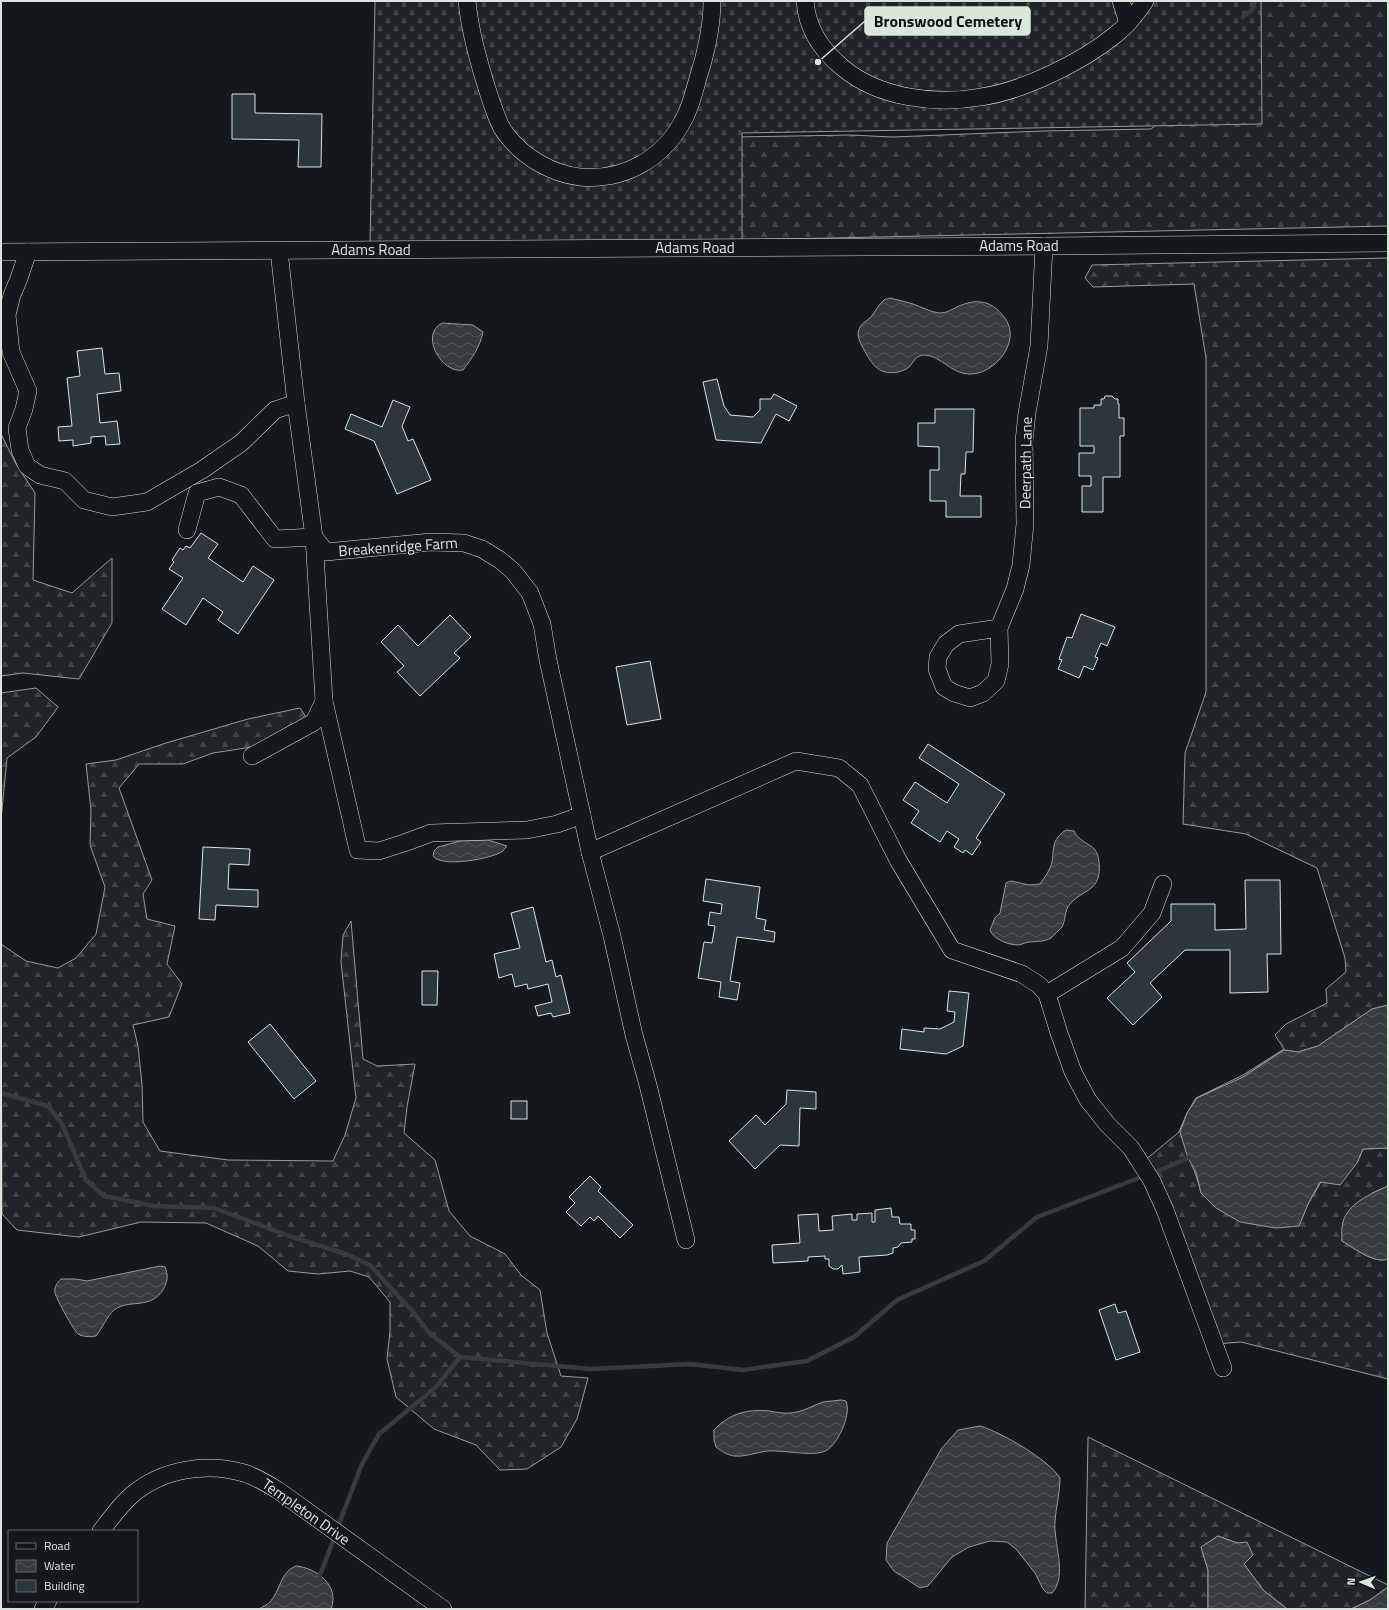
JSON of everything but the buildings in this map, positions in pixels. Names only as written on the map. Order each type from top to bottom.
[{"type":"street","points":[[467,1],[478,56],[488,91],[498,119],[505,133],[516,146],[544,166],[572,176],[589,178],[619,174],[637,167],[651,159],[663,149],[674,136],[685,118],[700,73],[708,44],[712,1]]},
{"type":"street","points":[[805,1],[809,22],[817,39],[837,64],[852,76],[869,85],[891,93],[923,98],[956,100],[975,98],[1011,89],[1049,74],[1093,52],[1116,35],[1128,23],[1145,1]]},
{"type":"street","points":[[1120,1],[1128,23]]},
{"type":"street","name":"Adams Road","points":[[1,252],[1388,243]]},
{"type":"street","name":"Deerpath Lane","points":[[999,628],[959,634],[946,644],[938,657],[937,669],[944,687],[954,693],[970,698],[983,693],[996,681],[1000,664],[999,628],[1015,588],[1021,565],[1025,524],[1024,440],[1027,413],[1039,346],[1044,246]]},
{"type":"street","points":[[280,251],[296,403],[314,537],[324,701],[358,850],[379,851],[404,844],[431,833],[527,830],[557,824],[582,815]]},
{"type":"street","points":[[28,252],[6,315],[12,352],[28,391],[24,409],[17,428],[20,450],[28,466],[40,475],[65,481],[84,500],[112,507],[147,502],[202,470],[241,443],[275,410],[296,403]]},
{"type":"street","points":[[187,530],[197,493],[219,488],[241,495],[275,539],[314,537]]},
{"type":"street","name":"Breakenridge Farm","points":[[314,537],[326,552],[431,542],[464,543],[482,549],[500,560],[513,571],[530,592],[542,624],[548,660],[590,852],[612,936],[634,1035],[648,1085],[686,1240]]},
{"type":"street","points":[[252,756],[314,722],[324,701]]},
{"type":"street","points":[[590,852],[796,761],[839,768],[860,785],[898,860],[952,950],[1022,974],[1039,985],[1047,994],[1073,1072],[1088,1100],[1107,1124],[1131,1148],[1149,1176],[1165,1210],[1223,1368]]},
{"type":"street","points":[[1047,994],[1122,948],[1152,914],[1163,884]]},
{"type":"street","name":"Templeton Drive","points":[[103,1530],[133,1494],[148,1484],[170,1474],[190,1468],[208,1468],[243,1473],[263,1481],[443,1609]]},
{"type":"green space","points":[[375,1],[1261,1],[1262,124],[742,133],[742,242],[370,243]]},
{"type":"green space","points":[[1242,1],[1388,1],[1388,226],[739,240],[736,137],[850,135],[893,137],[1042,131],[1151,129],[1203,88]]},
{"type":"green space","points":[[1388,258],[1388,1005],[1372,1009],[1318,1046],[1298,1052],[1284,1050],[1243,1077],[1228,1085],[1213,1090],[1180,1132],[1201,1193],[1299,1226],[1308,1204],[1321,1182],[1357,1163],[1363,1149],[1388,1148],[1388,1186],[1372,1193],[1343,1222],[1342,1241],[1370,1257],[1382,1260],[1388,1259],[1388,1379],[1241,1342],[1215,1344],[1144,1161],[1179,1132],[1187,1113],[1196,1098],[1243,1075],[1284,1049],[1275,1035],[1286,1024],[1327,1003],[1326,989],[1346,972],[1345,958],[1317,868],[1246,834],[1183,824],[1185,753],[1206,692],[1206,358],[1194,284],[1093,287],[1085,278],[1092,265]]},
{"type":"green space","points":[[1,434],[16,464],[35,493],[33,580],[72,593],[112,558],[112,623],[79,679],[23,673],[1,676]]},
{"type":"green space","points":[[36,688],[58,707],[36,737],[7,758],[1,820],[1,693]]},
{"type":"green space","points":[[300,708],[306,717],[252,747],[213,753],[183,764],[139,764],[119,788],[152,880],[143,894],[147,919],[175,926],[167,964],[182,984],[169,1017],[133,1025],[138,1046],[142,1085],[143,1122],[160,1151],[228,1160],[333,1161],[345,1135],[356,1098],[341,962],[343,935],[351,921],[363,1059],[377,1066],[415,1064],[404,1133],[435,1160],[449,1211],[470,1236],[505,1254],[521,1275],[540,1290],[547,1333],[561,1376],[588,1378],[577,1419],[561,1447],[527,1469],[500,1470],[476,1445],[434,1429],[396,1397],[387,1359],[390,1331],[390,1302],[369,1277],[350,1271],[318,1274],[288,1271],[258,1246],[206,1223],[141,1222],[79,1237],[17,1230],[2,1214],[1,944],[26,961],[58,968],[76,958],[96,934],[105,887],[90,845],[91,810],[86,764],[116,760],[166,743],[248,719]]},
{"type":"green space","points":[[1088,1437],[1388,1585],[1388,1587],[1370,1600],[1351,1609],[1287,1609],[1263,1590],[1244,1564],[1237,1543],[1218,1536],[1201,1547],[1208,1570],[1208,1609],[1085,1609]]},
{"type":"water","points":[[890,298],[939,313],[947,312],[972,302],[984,302],[995,307],[1004,317],[1009,326],[1010,336],[1008,345],[997,362],[988,369],[979,373],[969,374],[957,371],[936,358],[925,355],[917,357],[905,370],[891,373],[885,372],[880,370],[868,357],[858,337],[858,332],[861,325],[871,317],[882,302]]},
{"type":"water","points":[[442,323],[473,325],[483,332],[478,347],[463,370],[455,370],[448,366],[441,360],[436,352],[433,344],[433,336],[435,329]]},
{"type":"water","points":[[1066,830],[1074,831],[1081,840],[1092,847],[1098,855],[1099,872],[1098,879],[1095,884],[1070,904],[1062,927],[1051,938],[1043,941],[1027,942],[1019,945],[1006,943],[998,939],[990,930],[995,918],[1000,913],[1006,883],[1011,881],[1029,885],[1040,884],[1051,865],[1056,839]]},
{"type":"water","points":[[488,840],[507,846],[503,851],[489,857],[467,861],[456,862],[438,860],[433,856],[434,851],[438,847],[460,841]]},
{"type":"water","points":[[1388,1005],[1388,1148],[1363,1149],[1357,1163],[1340,1185],[1320,1182],[1308,1204],[1299,1226],[1276,1228],[1240,1222],[1216,1208],[1201,1193],[1196,1172],[1188,1158],[1180,1132],[1187,1113],[1197,1098],[1243,1077],[1284,1050],[1298,1052],[1318,1046],[1372,1009]]},
{"type":"water","points":[[1388,1186],[1388,1259],[1382,1260],[1370,1257],[1342,1241],[1342,1224],[1346,1215],[1355,1204]]},
{"type":"water","points":[[160,1266],[165,1267],[167,1278],[164,1288],[159,1295],[147,1302],[127,1305],[114,1310],[96,1336],[82,1336],[78,1334],[65,1314],[55,1293],[56,1285],[61,1279],[87,1281]]},
{"type":"water","points":[[841,1400],[846,1401],[847,1414],[845,1422],[838,1438],[828,1449],[823,1452],[811,1453],[768,1451],[743,1456],[733,1456],[716,1447],[714,1430],[720,1424],[739,1413],[770,1411],[794,1413],[823,1402]]},
{"type":"water","points":[[980,1426],[1012,1440],[1046,1463],[1060,1478],[1055,1521],[1059,1558],[1059,1578],[1057,1586],[1052,1593],[1047,1593],[1043,1589],[1035,1573],[1016,1549],[1007,1542],[990,1541],[969,1547],[952,1557],[928,1586],[920,1588],[894,1571],[886,1560],[887,1543],[942,1448],[958,1430]]},
{"type":"water","points":[[1218,1536],[1237,1543],[1247,1542],[1253,1555],[1244,1564],[1263,1590],[1287,1609],[1208,1609],[1208,1570],[1201,1547]]},
{"type":"water","points":[[296,1566],[312,1570],[325,1580],[332,1593],[333,1601],[331,1609],[259,1609],[270,1602],[287,1572]]},
{"type":"water","points":[[1388,1587],[1388,1609],[1351,1609],[1370,1600]]},
{"type":"waterway","points":[[1243,17],[1252,10],[1255,1]]},
{"type":"waterway","points":[[1,1093],[48,1106],[62,1124],[86,1180],[104,1196],[154,1206],[214,1208],[289,1236],[346,1254],[370,1265],[414,1313],[429,1333],[460,1357],[591,1369],[690,1364],[743,1370],[807,1361],[854,1337],[897,1300],[984,1261],[1037,1217],[1144,1176]]},
{"type":"waterway","points":[[1151,1174],[1188,1158]]},
{"type":"waterway","points":[[337,1529],[362,1464],[379,1434],[436,1387],[460,1357]]},
{"type":"waterway","points":[[320,1575],[335,1536]]},
{"type":"place","name":"Bronswood Cemetery","points":[[818,62]]}]
